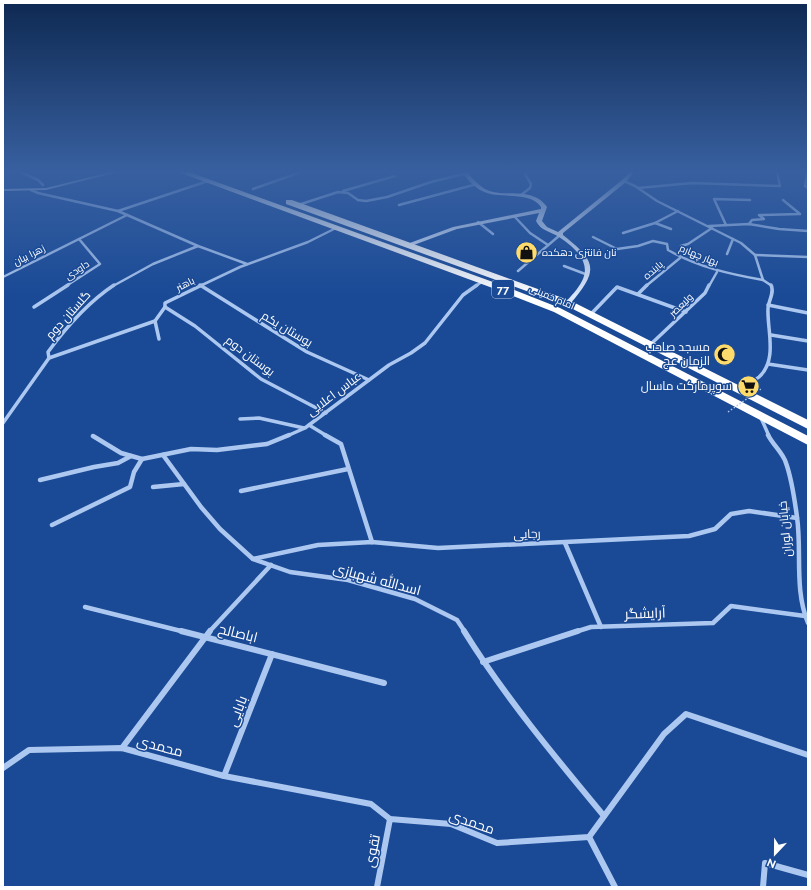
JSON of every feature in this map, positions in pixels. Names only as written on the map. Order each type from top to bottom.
[{"type":"highway","name":"امام خمینی","points":[[296,214],[483,281],[557,310],[808,440]]},
{"type":"highway","name":"امام خمینی","points":[[322,214],[568,303],[808,425]]},
{"type":"street","points":[[123,214],[198,246],[248,264]]},
{"type":"street","points":[[409,245],[426,237],[478,222],[535,214]]},
{"type":"street","points":[[542,214],[539,221],[543,228],[560,235],[579,251],[588,261],[590,271],[581,288],[568,303]]},
{"type":"street","points":[[518,271],[560,235],[567,225],[582,214]]},
{"type":"street","points":[[623,233],[655,223],[673,214]]},
{"type":"street","points":[[683,214],[733,239],[756,255],[808,257]]},
{"type":"street","points":[[721,214],[726,225]]},
{"type":"street","points":[[749,224],[752,220],[764,219],[759,215],[799,214]]},
{"type":"street","name":"زهرا بیان","points":[[3,277],[127,215]]},
{"type":"street","points":[[514,216],[530,234],[548,245]]},
{"type":"street","points":[[478,222],[493,234]]},
{"type":"street","points":[[655,223],[671,229]]},
{"type":"street","points":[[681,246],[688,244],[710,227],[726,225],[749,224],[779,229],[808,231]]},
{"type":"street","name":"باهنر","points":[[155,322],[165,307],[165,303],[200,285],[248,264],[308,242],[336,228]]},
{"type":"street","name":"بهار چهارم","points":[[593,237],[617,249],[638,246],[653,241],[663,242],[667,244],[668,250],[680,258],[717,272],[762,280]]},
{"type":"street","name":"داودی","points":[[34,307],[100,264],[78,239]]},
{"type":"street","points":[[727,254],[733,239]]},
{"type":"street","name":"گلستان دوم","points":[[4,421],[38,370],[49,358],[48,352],[58,337],[88,303],[102,292],[145,268],[198,246]]},
{"type":"street","points":[[736,388],[759,377],[768,367],[771,335],[768,305],[773,294],[772,286],[762,280],[756,255]]},
{"type":"street","name":"پاینده","points":[[638,294],[659,274],[680,258]]},
{"type":"street","points":[[564,266],[588,275]]},
{"type":"street","name":"ولیعصر","points":[[651,344],[705,293],[717,272]]},
{"type":"street","name":"عباس اعلایی","points":[[142,459],[191,449],[217,450],[267,444],[307,427],[389,365],[425,343],[463,295],[483,281]]},
{"type":"street","name":"بوستان یکم","points":[[200,285],[307,352],[369,380]]},
{"type":"street","points":[[591,314],[616,287],[686,312]]},
{"type":"street","points":[[768,305],[808,313]]},
{"type":"street","name":"بوستان دوم","points":[[165,307],[195,326],[261,379],[326,413]]},
{"type":"street","points":[[49,358],[155,322],[159,339]]},
{"type":"street","points":[[771,335],[808,341]]},
{"type":"street","points":[[768,364],[808,370]]},
{"type":"street","name":"خیابان لوران","points":[[760,416],[772,443],[786,462],[797,518],[799,587],[805,616],[808,623]]},
{"type":"street","points":[[240,419],[258,418],[307,427],[341,444],[372,542]]},
{"type":"street","points":[[52,525],[130,487],[130,478],[142,459],[121,453],[93,436]]},
{"type":"street","name":"اسدالله شهبازی","points":[[163,455],[201,507],[220,529],[253,558],[290,572],[348,580],[415,599],[457,620],[483,662],[549,750],[604,816]]},
{"type":"street","points":[[40,480],[94,466],[118,463],[131,456]]},
{"type":"street","points":[[241,491],[348,469]]},
{"type":"street","points":[[152,487],[184,484]]},
{"type":"street","name":"رجایی","points":[[253,558],[318,545],[372,542],[438,548],[689,536],[715,529],[732,514],[749,511],[797,518]]},
{"type":"street","points":[[565,543],[601,627]]},
{"type":"street","points":[[122,748],[205,638],[271,565]]},
{"type":"street","name":"آرایشگر","points":[[483,662],[591,627],[713,623],[731,606],[805,616]]},
{"type":"street","name":"اباصالح","points":[[85,607],[384,683]]},
{"type":"street","name":"بابایی","points":[[224,776],[272,654]]},
{"type":"street","points":[[615,887],[589,837],[664,734],[686,714],[808,755]]},
{"type":"street","name":"محمدی","points":[[3,768],[29,750],[122,748],[224,776],[371,804],[390,819],[451,824],[497,843],[589,837]]},
{"type":"street","name":"تقوی","points":[[377,887],[390,819]]},
{"type":"street","points":[[763,887],[765,863],[808,874]]},
{"type":"path","points":[[728,412],[761,388]]},
{"type":"place","name":"نان فانتزی دهکده","points":[[526,252]]},
{"type":"place","name":"مسجد صاحب الزمان عج","points":[[725,354]]},
{"type":"place","name":"سوپرمارکت ماسال","points":[[748,386]]}]
